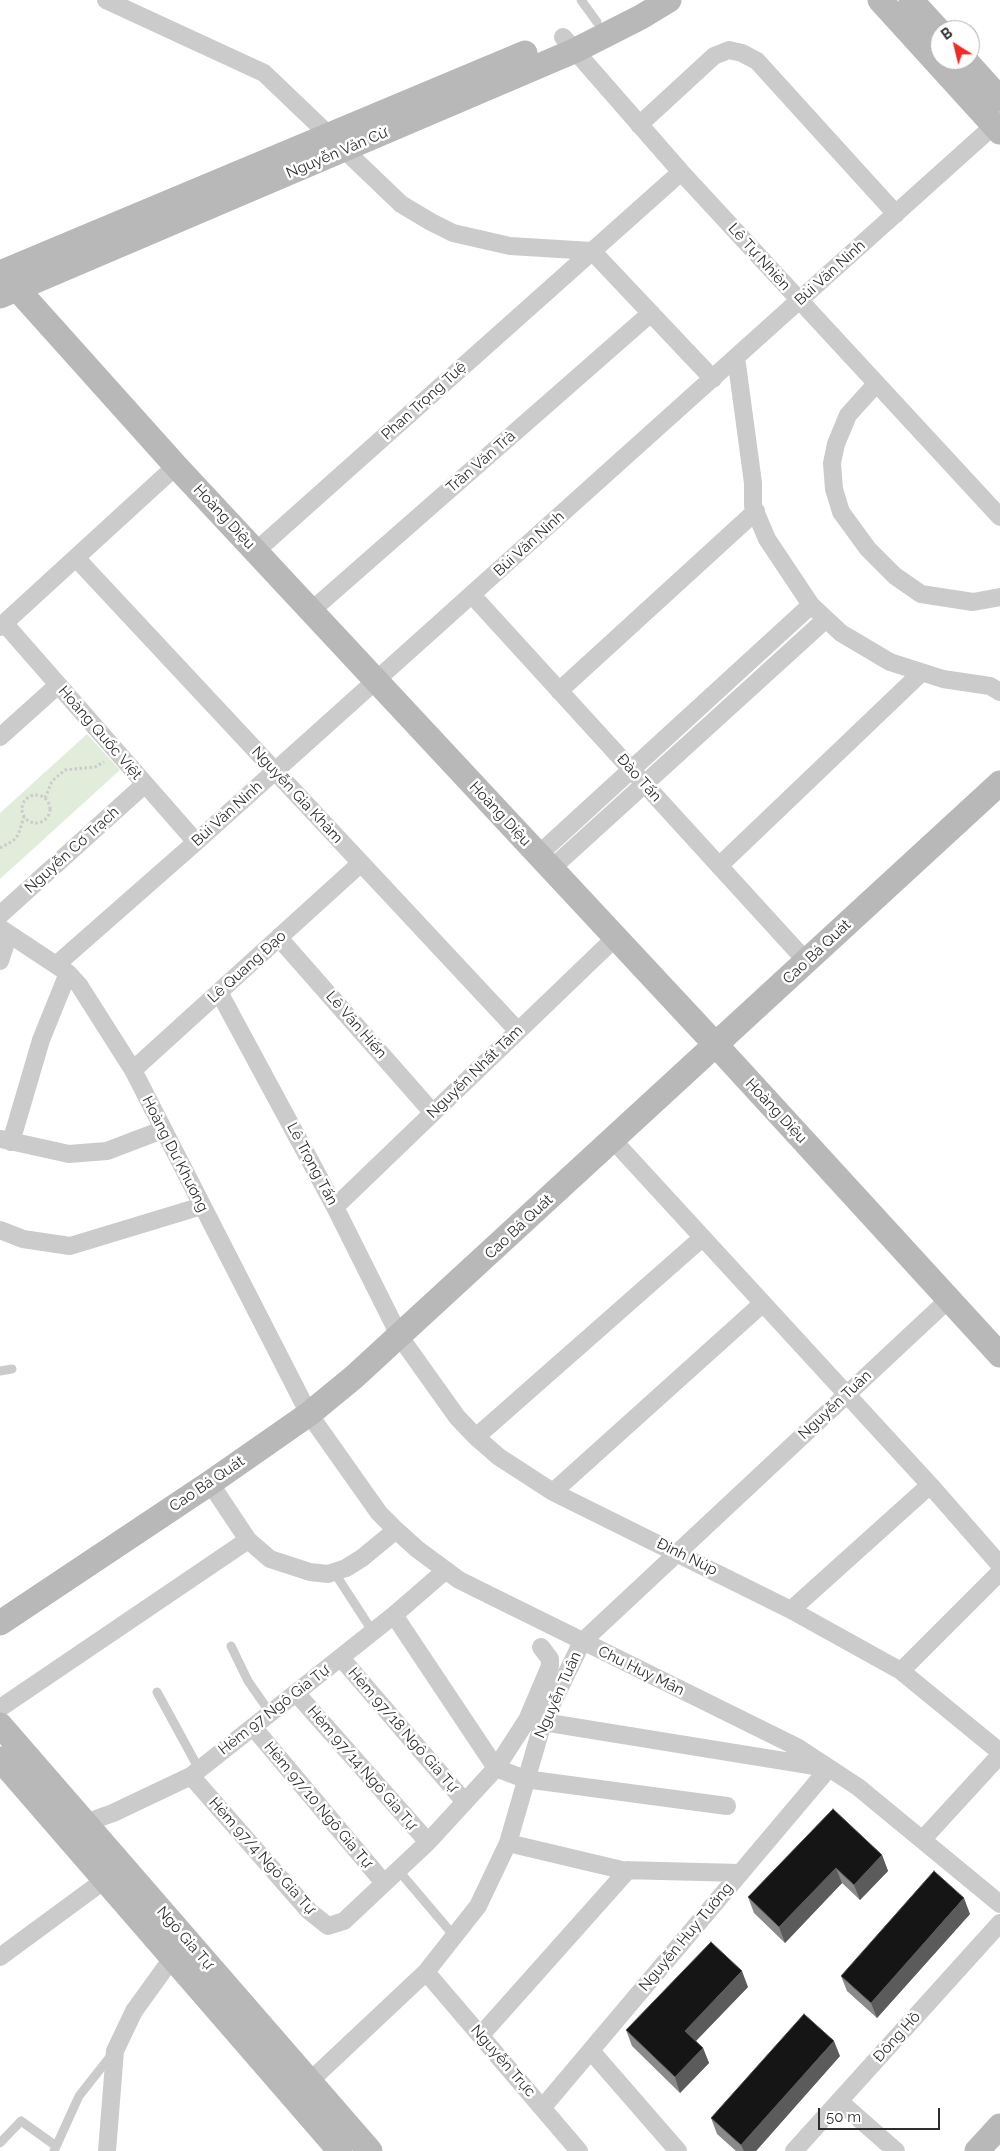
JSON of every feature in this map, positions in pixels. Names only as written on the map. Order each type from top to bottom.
[{"type":"street","points":[[106,0],[264,73],[400,204],[453,233],[510,246],[592,251],[713,379]]},
{"type":"street","name":"Nguyễn Văn Cừ","points":[[568,44],[597,22],[638,0]]},
{"type":"street","name":"Nguyễn Văn Cừ","points":[[5,283],[568,44],[641,17],[669,0]]},
{"type":"street","points":[[880,0],[998,126]]},
{"type":"street","points":[[912,0],[930,21]]},
{"type":"street","name":"Lê Tự Nhiên","points":[[568,44],[639,126],[1000,518]]},
{"type":"street","points":[[639,126],[714,56],[729,50],[742,53],[757,61],[896,214]]},
{"type":"street","points":[[974,70],[1000,99]]},
{"type":"street","name":"Bùi Văn Ninh","points":[[62,969],[196,842],[896,214],[998,126]]},
{"type":"street","name":"Phan Trọng Tuệ","points":[[256,551],[681,172]]},
{"type":"street","name":"Hoàng Diệu","points":[[5,283],[716,1045],[949,1299],[989,1332],[1000,1355]]},
{"type":"street","name":"Trần Văn Trà","points":[[311,611],[651,313]]},
{"type":"street","points":[[736,357],[756,511],[767,539],[811,605],[841,633],[890,662],[943,679],[990,686],[1000,692]]},
{"type":"street","points":[[876,384],[848,416],[836,444],[832,463],[834,490],[841,512],[868,548],[895,576],[921,594],[973,602],[1000,597]]},
{"type":"street","points":[[2,625],[176,466]]},
{"type":"street","points":[[559,691],[756,511]]},
{"type":"street","name":"Nguyễn Gia Khảm","points":[[76,558],[518,1031]]},
{"type":"street","name":"Đào Tấn","points":[[472,595],[806,961]]},
{"type":"street","points":[[545,862],[631,770],[811,605]]},
{"type":"street","points":[[545,862],[644,784],[826,619]]},
{"type":"street","name":"Hoàng Quốc Việt","points":[[2,625],[58,685],[196,842]]},
{"type":"street","points":[[719,866],[921,673]]},
{"type":"street","points":[[0,737],[58,685]]},
{"type":"street","name":"Cao Bá Quát","points":[[0,1623],[210,1483],[309,1414],[400,1337],[1000,783]]},
{"type":"street","name":"Nguyễn Cơ Trạch","points":[[0,915],[145,784]]},
{"type":"street","name":"Lê Quang Đạo","points":[[133,1070],[361,863]]},
{"type":"street","points":[[0,961],[5,931]]},
{"type":"street","name":"Hoàng Dư Khương","points":[[5,931],[62,969],[79,985],[133,1070],[162,1130],[309,1414]]},
{"type":"street","name":"Lê Văn Hiến","points":[[279,938],[433,1113]]},
{"type":"street","name":"Nguyễn Nhất Tâm","points":[[335,1207],[615,938]]},
{"type":"street","points":[[62,969],[41,1040],[6,1140],[69,1154],[107,1151],[162,1130]]},
{"type":"street","name":"Lê Trọng Tấn","points":[[219,992],[335,1207],[400,1337]]},
{"type":"street","points":[[613,1140],[845,1395],[930,1485],[1000,1565]]},
{"type":"street","points":[[0,1230],[23,1239],[70,1246],[202,1206]]},
{"type":"street","points":[[476,1437],[702,1238]]},
{"type":"street","name":"Nguyễn Tuân","points":[[302,2089],[426,1972],[478,1906],[508,1843],[543,1722],[582,1642],[676,1552],[949,1299]]},
{"type":"street","points":[[553,1492],[762,1304]]},
{"type":"street","name":"Đinh Núp","points":[[400,1337],[458,1417],[476,1437],[499,1457],[553,1492],[791,1610],[901,1670],[1000,1753]]},
{"type":"street","name":"Chu Huy Mân","points":[[309,1414],[378,1513],[417,1549],[459,1580],[797,1747],[858,1787],[1000,1904]]},
{"type":"street","points":[[210,1483],[248,1540],[270,1559],[285,1566],[328,1574],[346,1568],[362,1558],[396,1530]]},
{"type":"street","points":[[791,1610],[930,1485]]},
{"type":"street","points":[[0,1708],[248,1540]]},
{"type":"street","name":"Hẻm 97 Ngô Gia Tự","points":[[74,1827],[113,1813],[195,1773],[297,1694],[446,1570]]},
{"type":"street","points":[[901,1670],[1000,1572]]},
{"type":"street","points":[[394,1615],[496,1768],[525,1779],[727,1806]]},
{"type":"street","points":[[384,1884],[428,1842],[496,1768],[527,1720],[550,1666],[550,1660],[541,1646]]},
{"type":"street","name":"Hẻm 97/18 Ngô Gia Tự","points":[[341,1658],[465,1802]]},
{"type":"street","name":"Hẻm 97/14 Ngô Gia Tự","points":[[297,1694],[428,1842]]},
{"type":"street","points":[[543,1722],[829,1768]]},
{"type":"street","name":"Ngô Gia Tự","points":[[0,1725],[74,1827],[106,1879],[182,1950]]},
{"type":"street","name":"Hẻm 97/10 Ngô Gia Tự","points":[[253,1728],[384,1884]]},
{"type":"street","points":[[923,1839],[1000,1753]]},
{"type":"street","name":"Ngô Gia Tự","points":[[0,1759],[74,1827],[302,2089],[370,2151]]},
{"type":"street","name":"Nguyễn Huy Tưởng","points":[[543,2107],[829,1768]]},
{"type":"street","name":"Hẻm 97/4 Ngô Gia Tự","points":[[195,1773],[322,1922],[328,1926],[344,1921],[384,1884]]},
{"type":"street","points":[[508,1843],[628,1870],[740,1873]]},
{"type":"street","points":[[481,2035],[628,1870]]},
{"type":"street","points":[[0,1956],[106,1879]]},
{"type":"street","name":"Đông Hồ","points":[[794,2151],[1000,1924]]},
{"type":"street","points":[[107,2151],[115,2050],[134,2011],[182,1950]]},
{"type":"street","name":"Nguyễn Trực","points":[[426,1972],[579,2151]]},
{"type":"street","points":[[591,2051],[678,2151]]},
{"type":"street","name":"Ngô Gia Tự","points":[[302,2089],[340,2151]]},
{"type":"street","points":[[839,2101],[896,2151]]},
{"type":"street","points":[[977,2151],[1000,2126]]},
{"type":"lane","points":[[581,0],[597,22]]},
{"type":"lane","points":[[0,1371],[12,1370]]},
{"type":"lane","points":[[334,1572],[373,1632]]},
{"type":"lane","points":[[231,1646],[248,1682],[271,1714]]},
{"type":"lane","points":[[156,1692],[195,1773]]},
{"type":"lane","points":[[398,1870],[455,1937]]},
{"type":"lane","points":[[0,2143],[21,2121],[55,2148],[79,2096],[115,2050]]},
{"type":"path","points":[[24,817],[33,824],[46,820],[50,811],[45,798],[52,781],[58,775],[72,768],[95,767],[102,764],[106,761],[112,746]]},
{"type":"path","points":[[0,848],[8,845],[18,835],[24,817],[22,806],[27,798],[36,795],[45,798]]},
{"type":"green space","points":[[87,734],[120,770],[0,879],[0,813]]},
{"type":"building","points":[[833,1809],[882,1855],[854,1885],[836,1868],[779,1927],[748,1897]]},
{"type":"building","points":[[934,1871],[964,1898],[871,2003],[841,1976]]},
{"type":"building","points":[[711,1942],[742,1971],[685,2031],[703,2048],[675,2077],[626,2030]]},
{"type":"building","points":[[804,2014],[834,2041],[741,2145],[711,2118]]}]
